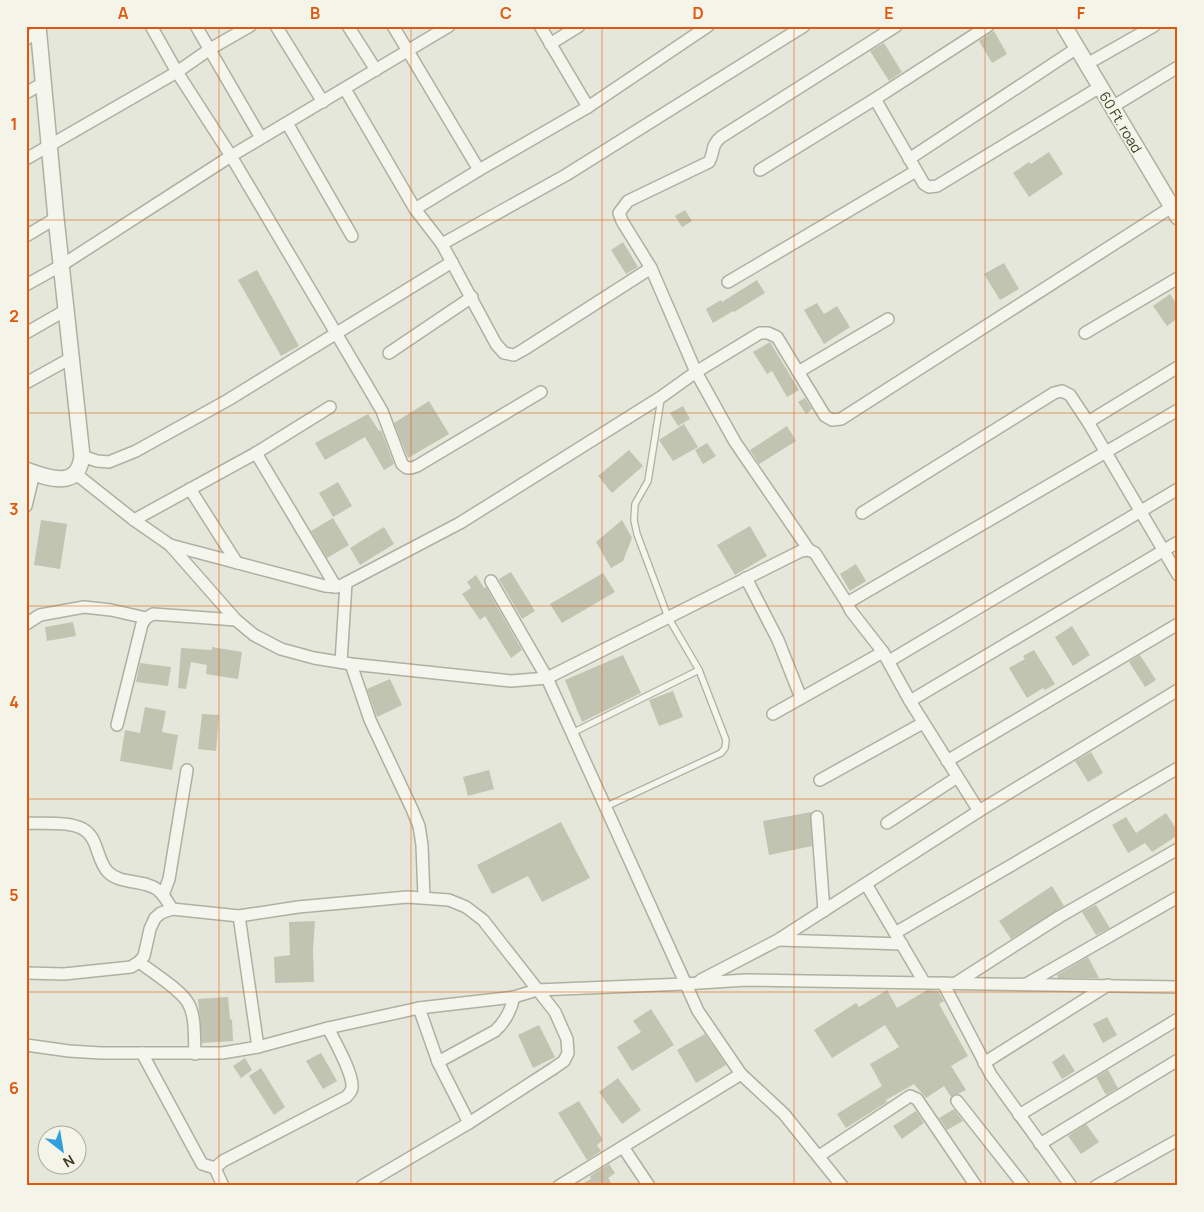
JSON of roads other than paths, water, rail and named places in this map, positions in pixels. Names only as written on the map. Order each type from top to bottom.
[{"type":"street","points":[[151,26],[176,72],[231,156],[382,411],[402,464],[406,468],[417,466],[541,392]]},
{"type":"street","points":[[196,26],[261,138]]},
{"type":"street","points":[[26,159],[176,72],[210,49],[250,26]]},
{"type":"street","points":[[276,26],[323,102]]},
{"type":"street","points":[[348,26],[376,70]]},
{"type":"street","points":[[393,26],[479,170]]},
{"type":"street","points":[[26,285],[62,265],[231,156],[449,26]]},
{"type":"street","points":[[540,26],[588,107]]},
{"type":"street","points":[[550,44],[579,26]]},
{"type":"street","points":[[415,209],[588,107],[708,26]]},
{"type":"street","points":[[442,244],[566,175],[804,26]]},
{"type":"street","points":[[808,550],[735,442],[696,372],[651,268],[619,213],[622,206],[628,201],[704,166],[712,157],[712,147],[721,136],[896,26]]},
{"type":"street","name":"60 Ft. road","points":[[1064,26],[1176,209]]},
{"type":"street","points":[[1087,64],[1154,26]]},
{"type":"street","points":[[760,170],[875,99],[981,28]]},
{"type":"street","points":[[26,506],[30,471],[58,480],[68,479],[76,474],[81,464],[82,456],[43,83],[35,32]]},
{"type":"street","points":[[909,159],[1077,48]]},
{"type":"street","points":[[1112,107],[1178,67]]},
{"type":"street","points":[[26,93],[43,83]]},
{"type":"street","points":[[875,99],[924,184],[930,187],[937,186],[1100,87]]},
{"type":"street","points":[[345,89],[415,209],[442,244],[472,296],[496,344],[504,354],[514,355],[651,268]]},
{"type":"street","points":[[287,123],[352,236]]},
{"type":"street","points":[[728,282],[916,171]]},
{"type":"street","points":[[170,545],[316,584],[341,585],[460,523],[661,397],[696,372],[760,334],[768,333],[777,337],[825,416],[832,420],[841,419],[1176,209]]},
{"type":"street","points":[[26,236],[56,218]]},
{"type":"street","points":[[82,456],[97,461],[109,462],[121,458],[228,400],[452,262]]},
{"type":"street","points":[[1085,333],[1178,278]]},
{"type":"street","points":[[390,353],[472,296]]},
{"type":"street","points":[[26,333],[66,310]]},
{"type":"street","points":[[798,372],[888,319]]},
{"type":"street","points":[[26,383],[71,358]]},
{"type":"street","points":[[1088,422],[1178,367]]},
{"type":"street","points":[[862,513],[1054,393],[1062,391],[1070,394],[1088,422],[1178,575]]},
{"type":"street","points":[[134,520],[256,453],[330,407]]},
{"type":"street","points":[[847,603],[1178,410]]},
{"type":"street","points":[[256,453],[341,585],[346,663],[419,826],[422,844],[424,896]]},
{"type":"street","points":[[76,474],[134,520],[170,545],[236,620],[254,635],[281,649],[314,658],[346,663],[511,681],[547,678],[801,551],[808,550],[815,553],[851,611],[886,656],[923,723],[956,778],[979,811]]},
{"type":"street","points":[[190,489],[236,563]]},
{"type":"street","points":[[773,714],[886,656],[1178,489]]},
{"type":"street","points":[[910,701],[1178,542]]},
{"type":"street","points":[[746,578],[778,640],[801,698]]},
{"type":"street","points":[[490,581],[547,678],[684,984],[698,1011],[742,1074],[784,1114],[842,1186]]},
{"type":"street","points":[[26,624],[40,615],[84,607],[111,610],[146,618]]},
{"type":"street","points":[[116,725],[142,624],[146,618],[153,614],[236,620]]},
{"type":"street","points":[[947,761],[1178,624]]},
{"type":"street","points":[[698,982],[778,940],[979,811],[1178,690]]},
{"type":"street","points":[[820,780],[923,723]]},
{"type":"street","points":[[895,933],[1178,768]]},
{"type":"street","points":[[163,895],[169,879],[187,770]]},
{"type":"street","points":[[887,823],[956,778]]},
{"type":"street","points":[[817,817],[824,911]]},
{"type":"street","points":[[26,823],[70,825],[83,830],[92,837],[102,865],[109,872],[118,878],[157,889],[172,909]]},
{"type":"street","points":[[956,983],[1059,916],[1178,849]]},
{"type":"street","points":[[866,884],[924,982]]},
{"type":"street","points":[[26,973],[64,974],[131,967],[144,956],[154,918],[172,909],[239,916],[298,907],[424,896],[449,900],[466,907],[483,920],[552,1007],[567,1039],[568,1053],[564,1061],[469,1123],[362,1186]]},
{"type":"street","points":[[1027,984],[1178,897]]},
{"type":"street","points":[[239,916],[258,1047]]},
{"type":"street","points":[[778,940],[902,944]]},
{"type":"street","points":[[139,962],[183,995],[189,1003],[192,1012],[195,1054]]},
{"type":"street","points":[[26,1045],[69,1051],[195,1054],[236,1052],[328,1028],[419,1008],[514,997],[537,990],[746,980],[1178,987]]},
{"type":"street","points":[[943,983],[984,1063],[1071,1186]]},
{"type":"street","points":[[984,1063],[1108,985]]},
{"type":"street","points":[[438,1062],[495,1031],[512,1007],[514,997]]},
{"type":"street","points":[[419,1008],[438,1062],[469,1123]]},
{"type":"street","points":[[1019,1115],[1178,1019]]},
{"type":"street","points":[[215,1168],[223,1161],[351,1093],[350,1075],[328,1028]]},
{"type":"street","points":[[142,1053],[202,1164],[215,1168],[223,1186]]},
{"type":"street","points":[[1040,1144],[1178,1060]]},
{"type":"street","points":[[559,1186],[742,1074]]},
{"type":"street","points":[[819,1156],[910,1096],[914,1096],[918,1099],[976,1186]]},
{"type":"street","points":[[957,1101],[1024,1186]]},
{"type":"street","points":[[1096,1186],[1178,1140]]},
{"type":"street","points":[[622,1147],[649,1186]]},
{"type":"lane","points":[[605,807],[721,753],[725,748],[726,740],[699,670],[668,617],[637,534],[634,520],[635,504],[648,481],[661,397]]},
{"type":"lane","points":[[572,734],[699,670]]}]
